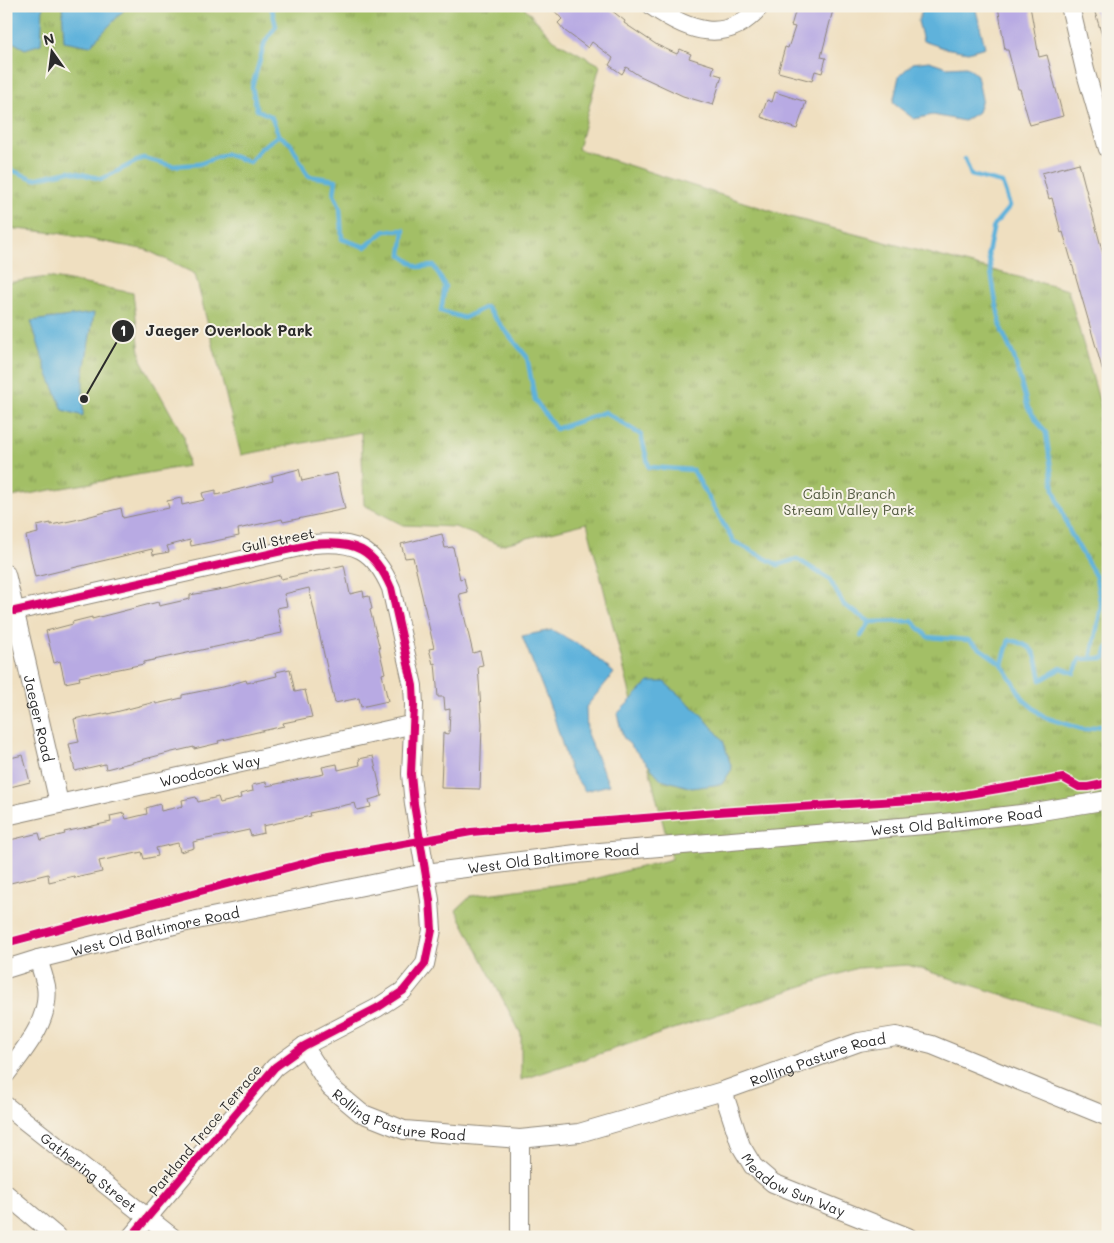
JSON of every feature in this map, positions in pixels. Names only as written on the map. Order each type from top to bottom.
[{"type":"street","points":[[652,6],[673,20],[692,28],[715,31],[730,28],[741,23],[760,6]]},
{"type":"street","points":[[1070,6],[1085,70],[1108,149]]},
{"type":"street","name":"Gull Street","points":[[14,611],[313,544],[353,545],[365,551],[376,561],[391,588],[413,686],[414,724],[411,774],[414,804],[426,873]]},
{"type":"street","name":"Jaeger Road","points":[[6,574],[58,803]]},
{"type":"street","name":"Woodcock Way","points":[[6,816],[414,724]]},
{"type":"street","name":"West Old Baltimore Road","points":[[6,969],[38,959],[182,923],[426,873],[576,854],[945,823],[1029,814],[1108,800]]},
{"type":"street","name":"Parkland Trace Terrace","points":[[131,1237],[275,1067],[304,1046],[377,1008],[403,991],[425,964],[432,930],[426,873]]},
{"type":"street","points":[[6,1074],[30,1043],[44,1013],[46,987],[38,959]]},
{"type":"street","name":"Rolling Pasture Road","points":[[304,1046],[330,1087],[361,1113],[404,1130],[520,1139],[580,1133],[723,1092],[859,1042],[896,1036],[932,1045],[1108,1117]]},
{"type":"street","name":"Meadow Sun Way","points":[[723,1092],[741,1146],[753,1166],[773,1183],[908,1237]]},
{"type":"street","name":"Gathering Street","points":[[6,1106],[148,1216],[172,1237]]},
{"type":"street","points":[[520,1139],[520,1237]]},
{"type":"street","points":[[6,1194],[57,1237]]},
{"type":"green space","name":"Cabin Branch Stream Valley Park","points":[[6,6],[523,6],[554,40],[600,65],[578,149],[790,217],[1068,290],[1108,432],[1108,1028],[908,965],[857,968],[521,1080],[521,1034],[456,910],[471,896],[585,881],[672,859],[587,523],[500,545],[455,527],[403,525],[364,505],[361,432],[241,455],[195,274],[147,250],[57,233],[6,228]]},
{"type":"green space","points":[[48,277],[133,293],[141,360],[184,437],[188,466],[11,497],[6,469],[6,283]]},
{"type":"water","points":[[6,6],[43,6],[41,44],[25,49],[11,41],[6,25]]},
{"type":"water","points":[[62,6],[125,6],[125,9],[90,46],[64,41]]},
{"type":"water","points":[[924,6],[975,6],[985,47],[968,52],[944,48],[923,41],[918,21]]},
{"type":"water","points":[[929,61],[947,67],[966,66],[977,75],[982,99],[978,112],[964,121],[933,115],[914,119],[893,103],[899,76],[913,63]]},
{"type":"water","points":[[94,313],[83,377],[83,416],[63,410],[47,372],[31,321]]},
{"type":"water","points":[[552,630],[585,648],[614,673],[586,707],[587,734],[609,785],[585,791],[570,770],[553,714],[522,636]]},
{"type":"water","points":[[649,682],[664,682],[700,713],[723,740],[732,769],[722,784],[692,788],[661,779],[623,737],[617,714]]},
{"type":"building","points":[[550,6],[606,6],[625,21],[624,23],[657,45],[677,54],[680,49],[691,54],[689,58],[714,66],[712,73],[722,76],[713,105],[683,96],[638,75],[626,67],[622,74],[609,65],[613,58],[592,42],[588,48],[565,31],[558,23],[562,19]]},
{"type":"building","points":[[797,6],[834,6],[821,57],[826,58],[822,73],[815,71],[812,81],[778,72],[785,47],[788,48],[795,27],[791,26]]},
{"type":"building","points":[[998,6],[1030,6],[1039,57],[1047,55],[1063,116],[1030,125],[1008,50],[1005,50]]},
{"type":"building","points":[[1093,6],[1108,6],[1108,44],[1105,45]]},
{"type":"building","points":[[775,92],[806,102],[797,129],[761,117],[767,100],[772,102]]},
{"type":"building","points":[[1079,163],[1108,273],[1108,375],[1104,375],[1063,232],[1061,233],[1052,198],[1049,199],[1042,173]]},
{"type":"building","points":[[299,469],[302,481],[337,473],[345,509],[283,522],[282,519],[238,529],[239,536],[191,546],[190,540],[167,546],[169,552],[153,555],[152,549],[35,577],[26,536],[38,533],[37,526],[75,520],[121,508],[123,518],[169,508],[167,501],[181,498],[182,505],[204,500],[202,493],[216,490],[216,495],[273,481],[272,476]]},
{"type":"building","points":[[442,534],[445,548],[453,547],[460,579],[464,578],[467,592],[459,594],[473,653],[480,651],[483,665],[478,666],[482,724],[480,789],[441,788],[443,733],[449,734],[450,709],[445,710],[444,697],[438,697],[435,663],[433,664],[429,649],[434,648],[413,557],[405,558],[401,544]]},
{"type":"building","points":[[344,565],[350,594],[363,591],[364,597],[369,596],[372,609],[370,610],[385,673],[382,674],[388,701],[361,707],[359,698],[335,703],[309,588],[284,594],[287,606],[277,608],[282,633],[144,662],[144,664],[79,677],[80,680],[65,683],[60,661],[54,663],[46,631],[73,624],[72,622],[92,617],[92,619],[158,602],[159,606],[190,599],[190,595],[229,588],[280,575],[281,579]]},
{"type":"building","points":[[290,669],[295,692],[305,690],[312,717],[283,723],[284,726],[218,741],[219,743],[194,749],[194,747],[106,769],[105,764],[75,771],[69,744],[79,742],[74,719],[108,714],[155,702],[156,704],[182,698],[182,695],[232,685],[246,680],[247,683],[277,676],[276,672]]},
{"type":"building","points":[[23,755],[30,782],[6,788],[6,759]]},
{"type":"building","points":[[373,756],[382,796],[369,800],[371,807],[357,810],[355,803],[310,813],[311,816],[263,826],[264,833],[251,836],[249,830],[193,842],[194,848],[180,852],[178,843],[156,848],[158,856],[144,859],[142,852],[99,861],[102,872],[75,878],[74,876],[49,882],[48,874],[6,884],[6,841],[39,833],[41,840],[65,834],[64,832],[111,822],[110,816],[124,813],[126,819],[147,814],[146,808],[160,804],[161,811],[183,806],[182,800],[196,797],[198,802],[218,797],[220,803],[241,798],[240,794],[253,791],[252,785],[266,782],[267,786],[324,774],[322,767],[337,764],[338,770],[360,765],[359,759]]},
{"type":"waterway","points":[[271,6],[276,26],[265,42],[252,87],[257,110],[271,116],[279,135]]},
{"type":"waterway","points":[[6,168],[34,179],[69,171],[102,179],[143,158],[173,166],[199,164],[226,154],[250,162],[261,148],[279,135],[291,144],[308,176],[336,180],[334,194],[340,207],[342,239],[365,247],[385,231],[404,230],[401,255],[418,267],[434,266],[445,286],[441,311],[464,318],[486,307],[527,357],[535,400],[556,429],[605,412],[641,435],[649,467],[693,470],[733,541],[778,565],[797,559],[829,579],[844,605],[870,622],[912,621],[928,637],[968,640],[1002,664],[1024,700],[1044,717],[1085,730],[1100,726],[1108,729]]},
{"type":"waterway","points":[[965,159],[971,175],[1002,183],[1010,206],[994,225],[988,253],[995,297],[1002,331],[1014,357],[1028,408],[1046,433],[1054,490],[1070,532],[1096,577],[1101,607],[1091,659]]},
{"type":"waterway","points":[[861,636],[870,622]]},
{"type":"waterway","points":[[1002,664],[1009,640],[1025,645],[1034,652],[1041,680],[1061,668],[1074,673],[1080,659],[1105,658],[1108,647]]},
{"type":"cycle path","points":[[15,611],[313,544],[328,543],[352,546],[370,556],[378,564],[391,588],[413,686],[411,774],[414,804],[430,900],[432,930],[425,964],[403,991],[377,1008],[304,1046],[275,1067],[131,1237]]},
{"type":"cycle path","points":[[6,943],[324,858],[471,832],[718,812],[945,798],[1063,778],[1079,787],[1108,783]]},
{"type":"place","name":"Jaeger Overlook Park","points":[[84,399]]}]
